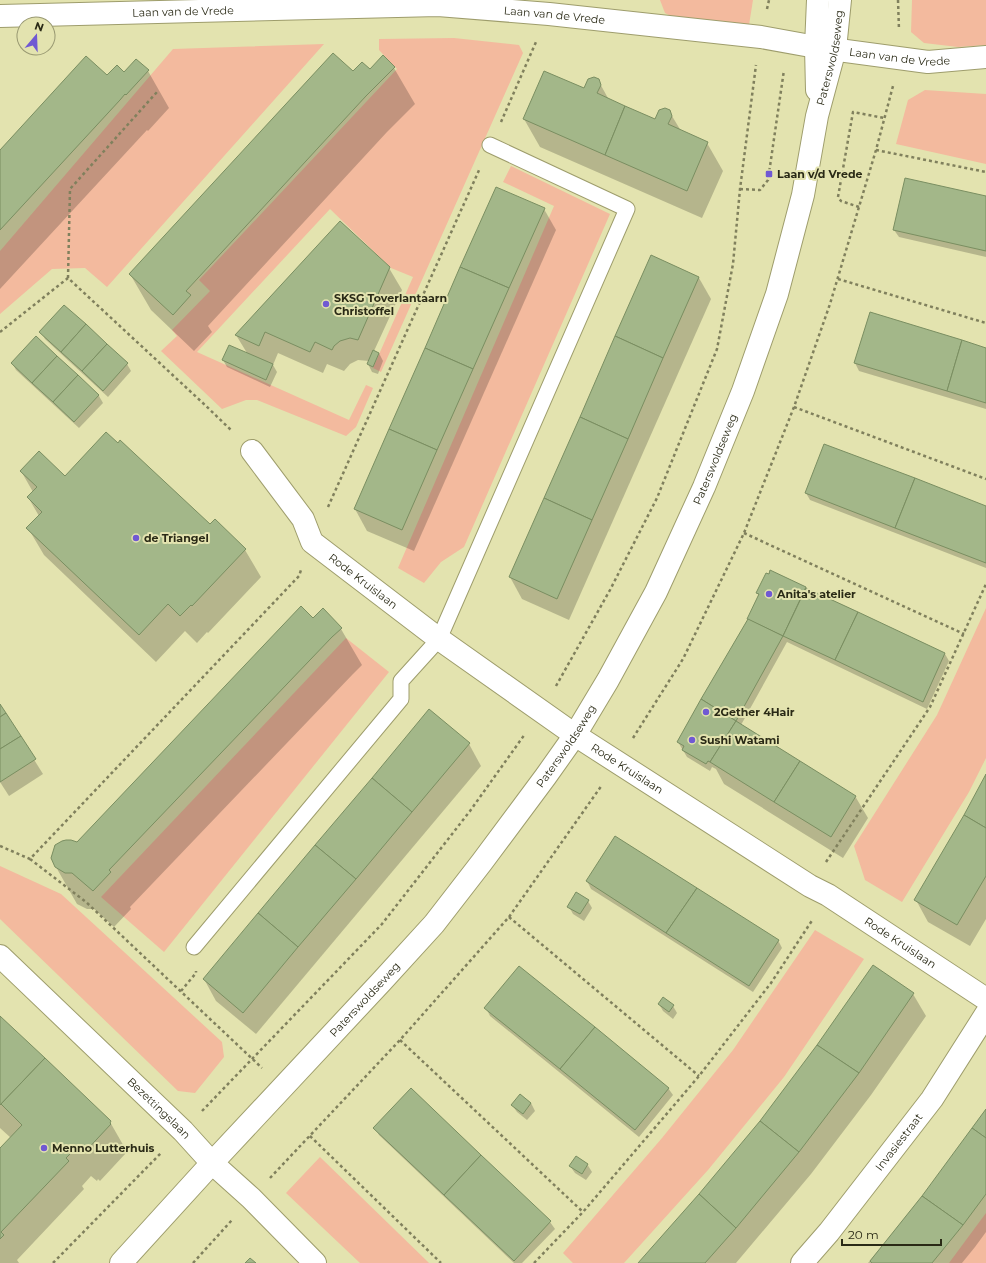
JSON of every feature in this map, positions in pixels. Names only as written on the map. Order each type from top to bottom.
[{"type":"street","name":"Paterswoldseweg","points":[[818,0],[825,48]]},
{"type":"street","name":"Paterswoldseweg","points":[[121,1263],[434,924],[482,862],[575,735],[608,680],[656,592],[704,487],[743,391],[777,294],[803,195],[817,116],[825,48],[840,0]]},
{"type":"street","name":"Laan van de Vrede","points":[[0,16],[438,5],[549,14],[761,37],[825,48],[928,62],[986,57]]},
{"type":"street","points":[[252,451],[303,519],[312,542]]},
{"type":"street","name":"Rode Kruislaan","points":[[312,542],[439,639],[575,735],[819,890],[986,999]]},
{"type":"street","name":"Bezettingslaan","points":[[0,956],[183,1131],[212,1163],[251,1198],[315,1263]]},
{"type":"street","name":"Invasiestraat","points":[[802,1263],[829,1232],[932,1099],[986,1014]]},
{"type":"lane","points":[[194,947],[401,699],[401,681],[439,639],[626,209],[490,145]]},
{"type":"path","points":[[30,859],[298,576],[549,14]]},
{"type":"path","points":[[740,189],[760,190],[768,180],[784,67]]},
{"type":"path","points":[[157,92],[70,189],[68,278],[205,405],[252,451]]},
{"type":"path","points":[[859,207],[841,201],[838,197],[853,112],[884,118]]},
{"type":"path","points":[[876,150],[986,172]]},
{"type":"path","points":[[0,332],[68,278]]},
{"type":"path","points":[[838,279],[986,323]]},
{"type":"path","points":[[794,407],[986,479]]},
{"type":"path","points":[[744,533],[964,634]]},
{"type":"path","points":[[534,1263],[583,1212],[698,1076],[771,983],[819,890],[930,707],[986,584]]},
{"type":"path","points":[[0,846],[30,859],[86,902],[283,1087]]},
{"type":"path","points":[[509,917],[698,1076]]},
{"type":"path","points":[[400,1040],[583,1212]]},
{"type":"path","points":[[310,1136],[441,1263]]},
{"type":"shaded area","points":[[660,0],[753,0],[749,25],[671,16],[665,13]]},
{"type":"shaded area","points":[[912,0],[986,0],[986,45],[958,47],[924,43],[911,32]]},
{"type":"shaded area","points":[[454,38],[519,45],[523,53],[381,372],[373,368],[413,277],[391,268],[330,209],[197,352],[349,420],[366,385],[373,388],[356,427],[346,436],[257,400],[246,400],[222,409],[161,351],[177,336],[172,330],[210,291],[199,280],[397,69],[379,50],[379,39]]},
{"type":"shaded area","points":[[324,44],[107,287],[85,268],[52,269],[0,314],[0,251],[173,49]]},
{"type":"shaded area","points":[[925,90],[986,94],[986,164],[896,144],[908,100]]},
{"type":"shaded area","points":[[511,166],[610,214],[464,547],[441,562],[424,583],[398,568],[554,206],[503,182]]},
{"type":"shaded area","points":[[986,608],[986,758],[969,792],[902,902],[865,880],[854,846],[937,715]]},
{"type":"shaded area","points":[[346,638],[389,672],[164,952],[101,897]]},
{"type":"shaded area","points":[[0,866],[61,894],[222,1042],[224,1057],[195,1093],[178,1091],[0,919]]},
{"type":"shaded area","points":[[815,930],[864,959],[784,1077],[708,1170],[624,1263],[573,1263],[563,1253],[662,1138],[733,1050]]},
{"type":"shaded area","points":[[320,1157],[429,1263],[360,1263],[286,1193]]},
{"type":"shaded area","points":[[986,1213],[986,1263],[949,1263]]},
{"type":"building","points":[[333,53],[353,71],[362,62],[370,69],[383,55],[395,67],[366,96],[186,291],[191,295],[173,315],[129,274]]},
{"type":"building","points":[[86,56],[107,75],[117,65],[124,72],[136,59],[149,70],[126,95],[125,94],[0,230],[0,150]]},
{"type":"building","points":[[544,71],[584,88],[588,79],[594,77],[599,79],[601,85],[597,93],[625,106],[605,155],[523,119]]},
{"type":"building","points":[[625,106],[655,119],[659,110],[665,108],[670,110],[672,116],[668,124],[708,142],[687,191],[605,155]]},
{"type":"building","points":[[905,178],[986,196],[986,251],[893,230]]},
{"type":"building","points":[[496,187],[545,208],[509,288],[460,267]]},
{"type":"building","points":[[340,221],[390,267],[358,340],[350,338],[340,341],[332,350],[315,342],[310,352],[265,332],[259,346],[235,335]]},
{"type":"building","points":[[651,255],[699,277],[663,358],[615,336]]},
{"type":"building","points":[[460,267],[509,288],[473,369],[425,348]]},
{"type":"building","points":[[64,305],[86,324],[61,352],[39,332]]},
{"type":"building","points":[[870,312],[962,340],[947,391],[854,363]]},
{"type":"building","points":[[86,324],[107,344],[82,371],[61,352]]},
{"type":"building","points":[[36,336],[57,356],[32,383],[11,363]]},
{"type":"building","points":[[615,336],[663,358],[628,439],[580,417]]},
{"type":"building","points":[[962,340],[986,348],[986,403],[947,391]]},
{"type":"building","points":[[107,344],[128,363],[103,391],[82,371]]},
{"type":"building","points":[[229,345],[273,364],[266,380],[222,360]]},
{"type":"building","points":[[425,348],[473,369],[437,450],[389,429]]},
{"type":"building","points":[[373,350],[379,353],[373,367],[367,364]]},
{"type":"building","points":[[57,356],[78,375],[53,402],[32,383]]},
{"type":"building","points":[[78,375],[99,395],[74,422],[53,402]]},
{"type":"building","points":[[580,417],[628,439],[592,520],[544,498]]},
{"type":"building","points":[[389,429],[437,450],[402,530],[354,509]]},
{"type":"building","name":"de Triangel","points":[[106,432],[118,443],[120,440],[210,524],[215,519],[246,549],[192,606],[191,605],[180,616],[168,604],[139,635],[26,528],[42,512],[27,497],[37,487],[20,471],[39,451],[65,476]]},
{"type":"building","points":[[824,444],[915,478],[895,528],[805,493]]},
{"type":"building","points":[[915,478],[986,506],[986,563],[895,528]]},
{"type":"building","points":[[544,498],[592,520],[557,599],[509,577]]},
{"type":"building","points":[[770,570],[806,587],[783,636],[747,619],[759,594],[756,593],[766,573],[769,574]]},
{"type":"building","points":[[806,588],[858,612],[835,660],[783,636]]},
{"type":"building","points":[[301,606],[313,618],[323,608],[342,628],[109,870],[111,872],[93,891],[72,873],[65,873],[55,867],[51,858],[55,845],[66,840],[77,842]]},
{"type":"building","points":[[858,612],[945,653],[923,702],[835,660]]},
{"type":"building","points":[[748,619],[783,636],[736,721],[701,699]]},
{"type":"building","points":[[701,699],[736,721],[710,762],[708,761],[706,764],[682,750],[684,746],[677,742]]},
{"type":"building","points":[[0,704],[6,713],[0,717]]},
{"type":"building","points":[[429,709],[470,743],[412,812],[372,778]]},
{"type":"building","points":[[6,713],[21,736],[0,749],[0,717]]},
{"type":"building","points":[[736,721],[800,761],[774,802],[710,762]]},
{"type":"building","points":[[21,736],[36,759],[0,782],[0,749]]},
{"type":"building","points":[[800,761],[856,796],[831,837],[774,802]]},
{"type":"building","points":[[986,774],[986,828],[964,815]]},
{"type":"building","points":[[372,778],[412,812],[356,879],[315,845]]},
{"type":"building","points":[[964,815],[986,828],[986,876],[957,925],[914,900]]},
{"type":"building","points":[[615,836],[697,888],[666,933],[586,881]]},
{"type":"building","points":[[315,845],[356,879],[298,947],[258,913]]},
{"type":"building","points":[[697,888],[779,940],[749,986],[666,933]]},
{"type":"building","points":[[576,892],[589,900],[580,914],[567,907]]},
{"type":"building","points":[[258,913],[298,947],[243,1013],[203,979]]},
{"type":"building","points":[[873,965],[914,993],[859,1073],[817,1045]]},
{"type":"building","points":[[519,966],[595,1027],[560,1069],[484,1008]]},
{"type":"building","points":[[663,997],[674,1005],[669,1012],[658,1004]]},
{"type":"building","points":[[0,1016],[45,1058],[0,1105]]},
{"type":"building","points":[[595,1027],[669,1088],[635,1130],[560,1069]]},
{"type":"building","points":[[817,1045],[859,1073],[799,1152],[760,1121]]},
{"type":"building","name":"Menno Lutterhuis","points":[[45,1058],[111,1121],[111,1124],[83,1154],[82,1152],[80,1154],[75,1149],[66,1158],[69,1161],[1,1232],[4,1235],[0,1239],[0,1148],[22,1125],[1,1104]]},
{"type":"building","points":[[411,1088],[481,1155],[444,1195],[373,1128]]},
{"type":"building","points":[[520,1094],[531,1103],[523,1114],[511,1105]]},
{"type":"building","points":[[986,1109],[986,1138],[972,1128]]},
{"type":"building","points":[[760,1121],[799,1152],[736,1228],[699,1194]]},
{"type":"building","points":[[972,1128],[986,1138],[986,1194],[963,1225],[922,1196]]},
{"type":"building","points":[[481,1155],[551,1221],[514,1261],[444,1195]]},
{"type":"building","points":[[576,1156],[588,1164],[582,1174],[569,1166]]},
{"type":"building","points":[[699,1194],[736,1228],[705,1263],[638,1263]]},
{"type":"building","points":[[922,1196],[963,1225],[932,1263],[872,1263],[870,1261]]},
{"type":"building","points":[[250,1258],[256,1263],[245,1263]]},
{"type":"place","name":"Laan v/d Vrede","points":[[769,174]]},
{"type":"place","name":"SKSG Toverlantaarn Christoffel","points":[[326,304]]},
{"type":"place","name":"de Triangel","points":[[136,538]]},
{"type":"place","name":"Anita's atelier","points":[[769,594]]},
{"type":"place","name":"2Gether 4Hair","points":[[706,712]]},
{"type":"place","name":"Sushi Watami","points":[[692,740]]},
{"type":"place","name":"Menno Lutterhuis","points":[[44,1148]]}]
